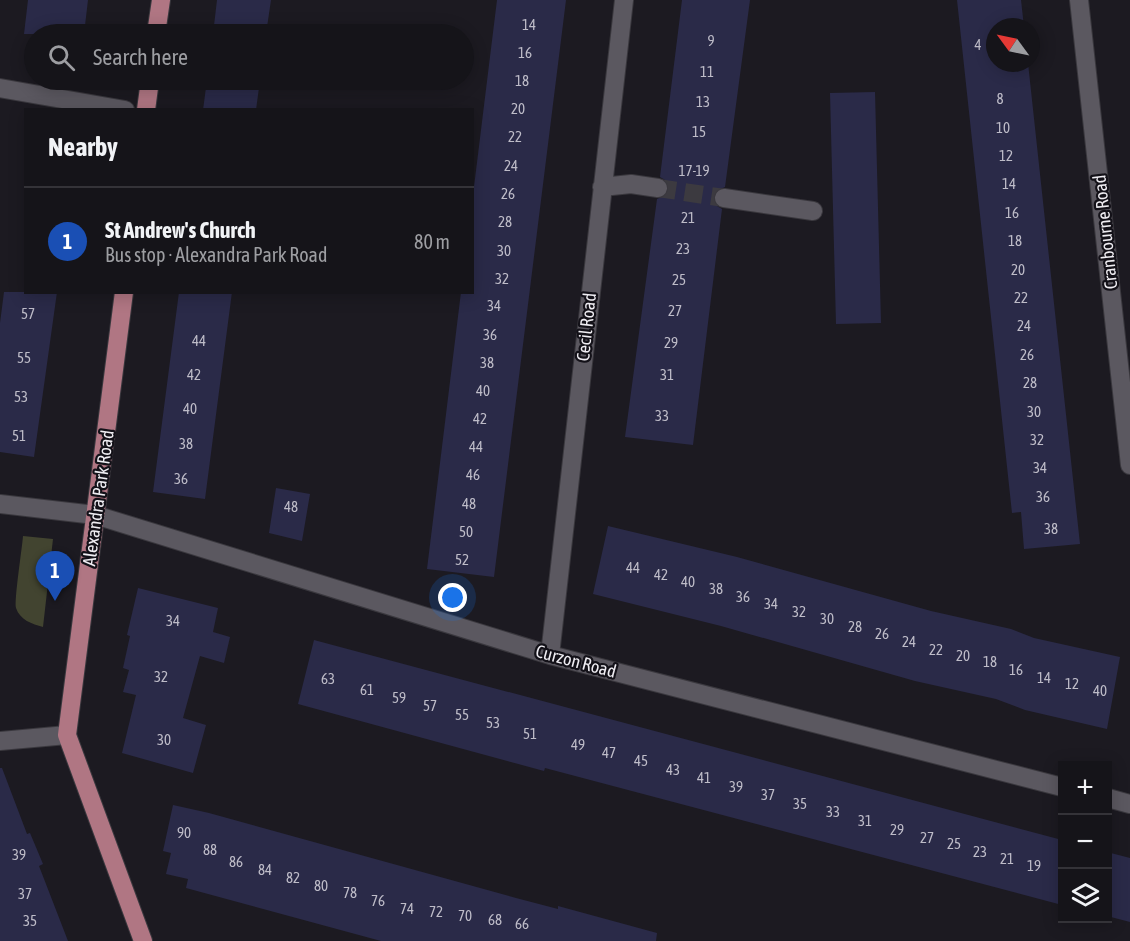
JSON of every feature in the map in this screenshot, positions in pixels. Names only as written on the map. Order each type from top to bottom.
[{"type":"main road","points":[[157,24],[160,0]]},
{"type":"main road","points":[[146,108],[149,90]]},
{"type":"main road","name":"Alexandra Park Road","points":[[124,294],[67,735],[146,940]]},
{"type":"street","name":"Cecil Road","points":[[550,655],[624,0]]},
{"type":"street","name":"Cranbourne Road","points":[[1079,0],[1130,465]]},
{"type":"street","points":[[0,88],[114,108]]},
{"type":"street","points":[[602,187],[631,184],[658,188]]},
{"type":"street","points":[[724,198],[813,211]]},
{"type":"street","name":"Curzon Road","points":[[0,504],[95,515],[550,655],[1058,786]]},
{"type":"street","points":[[0,741],[67,735]]},
{"type":"street","points":[[1112,799],[1130,804]]},
{"type":"green space","points":[[23,536],[53,539],[43,627],[23,618],[16,608]]},
{"type":"building","points":[[28,0],[88,0],[85,24],[25,24]]},
{"type":"building","points":[[217,0],[271,0],[267,24],[214,24]]},
{"type":"building","points":[[497,0],[566,0],[494,577],[427,569],[461,294],[474,294],[474,187]]},
{"type":"building","points":[[682,0],[750,0],[725,187],[716,191],[713,197],[717,206],[722,209],[693,445],[625,437],[657,199],[666,195],[669,189],[665,180],[660,177]]},
{"type":"building","points":[[957,0],[1021,0],[1023,18],[986,18],[986,72],[1029,72],[1080,544],[1024,549],[1021,512],[1012,513]]},
{"type":"building","points":[[206,90],[259,90],[256,108],[203,108]]},
{"type":"building","points":[[875,92],[881,323],[836,324],[830,93]]},
{"type":"building","points":[[4,292],[57,294],[34,457],[0,452],[0,323]]},
{"type":"building","points":[[179,294],[232,294],[205,499],[153,492]]},
{"type":"building","points":[[276,488],[310,494],[302,541],[269,533]]},
{"type":"building","points":[[608,526],[737,557],[931,611],[1011,629],[1034,638],[1120,657],[1107,729],[1025,710],[996,699],[915,681],[721,626],[593,594]]},
{"type":"building","points":[[138,588],[218,608],[213,632],[230,637],[224,663],[200,656],[183,718],[206,725],[193,773],[122,753],[136,695],[123,692],[129,670],[123,668],[130,636],[127,635]]},
{"type":"building","points":[[314,640],[1058,839],[1058,904],[545,768],[544,771],[298,704]]},
{"type":"building","points":[[0,768],[2,768],[27,834],[30,833],[43,864],[39,866],[68,941],[0,941]]},
{"type":"building","points":[[173,805],[516,898],[558,909],[558,906],[657,933],[656,941],[381,941],[186,888],[188,879],[166,874],[171,853],[163,851]]},
{"type":"building","points":[[1112,853],[1130,858],[1130,922],[1112,917]]},
{"type":"tunnel","points":[[658,188],[724,198]]},
{"type":"place","name":"St Andrew's Church","points":[[55,601]]}]
